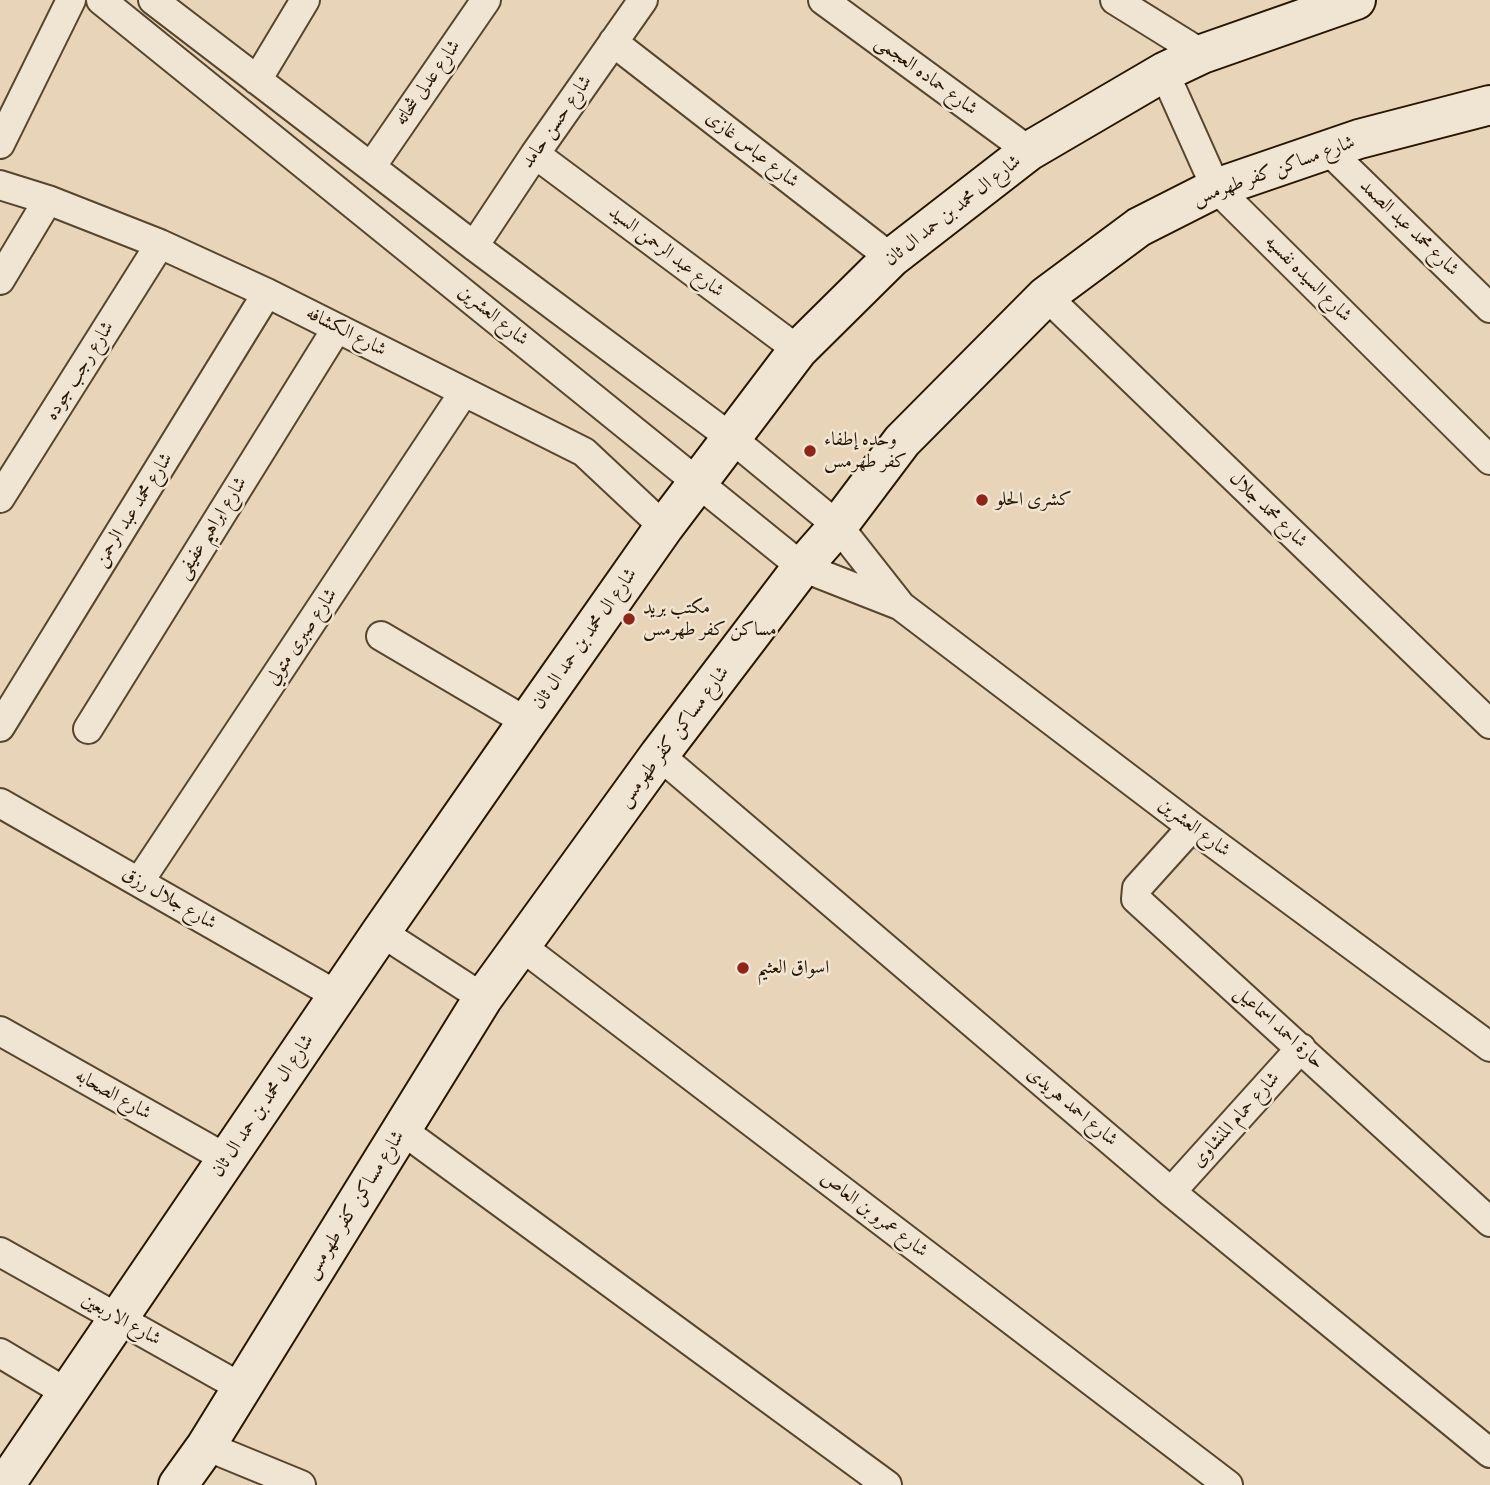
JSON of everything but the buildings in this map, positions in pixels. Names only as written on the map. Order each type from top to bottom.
[{"type":"street","points":[[0,144],[71,0]]},
{"type":"street","name":"شارع العشرين","points":[[102,0],[802,567],[901,606]]},
{"type":"street","points":[[257,80],[305,0]]},
{"type":"street","name":"شارع عدلى شحاته","points":[[371,167],[486,0]]},
{"type":"street","name":"شارع حسن حامد","points":[[474,246],[643,0]]},
{"type":"street","name":"شارع حماده العجمى","points":[[823,0],[1029,151]]},
{"type":"street","points":[[1115,0],[1202,54]]},
{"type":"street","name":"شارع ال محمد بن حمد ال ثان","points":[[5,1485],[527,722],[697,481],[798,350],[891,258],[1029,151],[1164,72],[1202,54],[1356,0]]},
{"type":"street","name":"شارع العشرين","points":[[170,6],[257,80],[730,437],[838,526],[901,606],[1192,827],[1490,1047]]},
{"type":"street","name":"شارع عباس غازى","points":[[613,42],[891,258]]},
{"type":"street","name":"شارع السيده نفسيه","points":[[1164,72],[1216,188],[1490,460]]},
{"type":"street","name":"شارع مساكن كفر طهرمس","points":[[178,1485],[206,1446],[483,998],[659,755],[902,441],[1046,296],[1139,227],[1216,188],[1328,149],[1359,139],[1484,114]]},
{"type":"street","name":"شارع محمد عبد الصمد","points":[[1328,149],[1490,308]]},
{"type":"street","name":"شارع عبد الرحمن السيد","points":[[535,154],[798,350]]},
{"type":"street","name":"شارع الكشافه","points":[[0,185],[48,200],[160,244],[267,293],[584,452],[664,527]]},
{"type":"street","points":[[0,280],[48,200]]},
{"type":"street","name":"شارع رجب جوده","points":[[0,498],[160,244]]},
{"type":"street","name":"شارع محمد عبد الرحمن","points":[[0,727],[267,293]]},
{"type":"street","name":"شارع محمد جلال","points":[[1046,296],[1490,724]]},
{"type":"street","name":"شارع ابراهيم عفيفى","points":[[88,729],[337,328]]},
{"type":"street","name":"شارع صبرى متولي","points":[[139,882],[464,392]]},
{"type":"street","points":[[381,636],[527,722]]},
{"type":"street","name":"شارع احمد هريدى","points":[[659,755],[1171,1192],[1490,1453]]},
{"type":"street","name":"شارع جلال رزق","points":[[0,803],[338,996]]},
{"type":"street","name":"حارة احمد اسماعيل","points":[[1192,827],[1137,888],[1136,899],[1490,1222]]},
{"type":"street","points":[[381,932],[483,998]]},
{"type":"street","name":"شارع عمرو بن العاص","points":[[521,946],[1219,1482]]},
{"type":"street","name":"شارع الصحابه","points":[[0,1031],[227,1159]]},
{"type":"street","name":"شارع حمام المنشاوى","points":[[1171,1192],[1301,1048]]},
{"type":"street","points":[[402,1130],[887,1485]]},
{"type":"street","name":"شارع الاربعين","points":[[0,1252],[242,1388]]},
{"type":"street","points":[[0,1353],[67,1393]]},
{"type":"street","points":[[206,1446],[301,1485]]},
{"type":"place","name":"وحده إطفاء كفر طهرمس","points":[[810,451]]},
{"type":"place","name":"كشرى الحلو","points":[[982,500]]},
{"type":"place","name":"مكتب بريد مساكن كفر طهرمس","points":[[629,619]]},
{"type":"place","name":"اسواق العثيم","points":[[743,968]]}]
